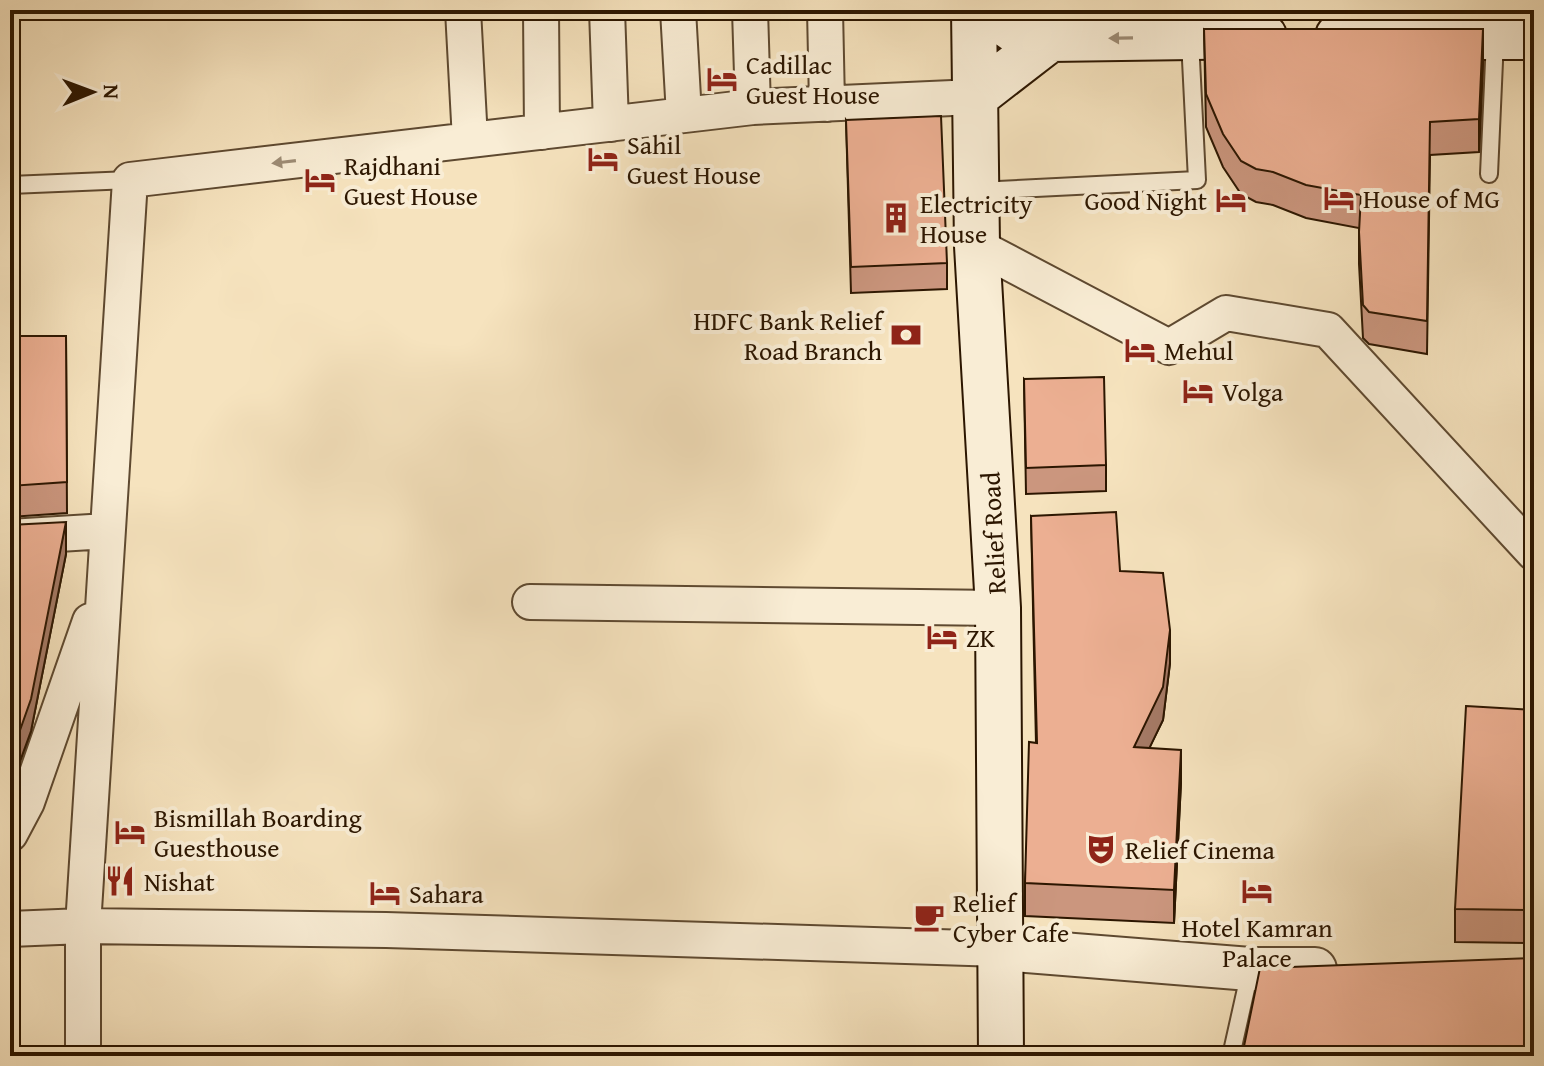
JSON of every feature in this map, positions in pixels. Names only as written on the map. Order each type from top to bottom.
[{"type":"main road","name":"Relief Road","points":[[974,10],[977,246],[998,608],[1001,1056]]},
{"type":"main road","points":[[993,10],[1014,30],[1050,39],[1514,37]]},
{"type":"main road","points":[[1338,36],[1375,24],[1398,10]]},
{"type":"main road","points":[[975,97],[1050,39]]},
{"type":"street","points":[[463,10],[470,140]]},
{"type":"street","points":[[541,10],[542,132]]},
{"type":"street","points":[[607,10],[611,124]]},
{"type":"street","points":[[678,10],[684,115]]},
{"type":"street","points":[[750,10],[753,107]]},
{"type":"street","points":[[825,10],[827,104]]},
{"type":"street","points":[[83,1056],[83,926],[130,180],[753,107],[975,97]]},
{"type":"street","points":[[977,246],[1169,347],[1226,313],[1328,330],[1534,553]]},
{"type":"street","points":[[10,537],[107,531]]},
{"type":"street","points":[[10,834],[27,802],[103,583]]},
{"type":"street","points":[[530,602],[998,608]]},
{"type":"street","points":[[10,929],[83,926],[401,930],[1001,949],[1250,969],[1345,969]]},
{"type":"lane","points":[[976,192],[1197,180],[1189,37]]},
{"type":"lane","points":[[1489,174],[1514,37]]},
{"type":"lane","points":[[10,185],[130,180]]},
{"type":"lane","points":[[1231,1056],[1250,969]]},
{"type":"building","name":"House of MG","points":[[1204,29],[1483,29],[1479,119],[1430,122],[1427,321],[1369,312],[1363,305],[1359,232],[1361,195],[1306,185],[1241,161],[1223,134],[1206,94]]},
{"type":"building","name":"Electricity House","points":[[941,116],[947,263],[851,267],[846,120]]},
{"type":"building","points":[[10,336],[66,336],[67,482],[10,486]]},
{"type":"building","points":[[1104,377],[1106,465],[1026,468],[1024,379]]},
{"type":"building","points":[[1116,512],[1120,571],[1163,573],[1170,630],[1163,687],[1134,747],[1181,750],[1174,890],[1025,883],[1029,742],[1037,743],[1031,516]]},
{"type":"building","points":[[66,522],[31,699],[19,733],[10,733],[10,525]]},
{"type":"building","points":[[1466,706],[1534,710],[1534,910],[1455,909]]},
{"type":"building","points":[[1534,958],[1534,1056],[1242,1056],[1260,968]]},
{"type":"place","name":"Cadillac Guest House","points":[[722,79]]},
{"type":"place","name":"Sahil Guest House","points":[[603,159]]},
{"type":"place","name":"Rajdhani Guest House","points":[[320,180]]},
{"type":"place","name":"House of MG","points":[[1339,198]]},
{"type":"place","name":"Good Night","points":[[1231,200]]},
{"type":"place","name":"Electricity House","points":[[896,218]]},
{"type":"place","name":"HDFC Bank Relief Road Branch","points":[[906,335]]},
{"type":"place","name":"Mehul","points":[[1140,350]]},
{"type":"place","name":"Volga","points":[[1198,391]]},
{"type":"place","name":"ZK","points":[[942,637]]},
{"type":"place","name":"Bismillah Boarding Guesthouse","points":[[130,832]]},
{"type":"place","name":"Relief Cinema","points":[[1101,849]]},
{"type":"place","name":"Nishat","points":[[120,881]]},
{"type":"place","name":"Hotel Kamran Palace","points":[[1257,891]]},
{"type":"place","name":"Sahara","points":[[385,893]]},
{"type":"place","name":"Relief Cyber Cafe","points":[[929,917]]}]
